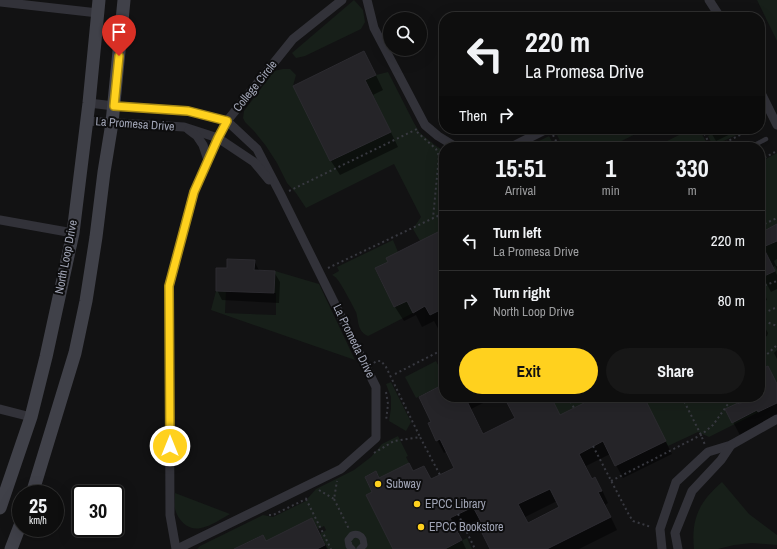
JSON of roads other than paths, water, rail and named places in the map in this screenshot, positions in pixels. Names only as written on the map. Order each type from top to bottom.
[{"type":"main road","name":"North Loop Drive","points":[[35,485],[75,353],[86,301],[112,123],[124,0]]},
{"type":"main road","name":"North Loop Drive","points":[[0,508],[31,417],[46,357],[73,233],[99,6]]},
{"type":"main road","points":[[12,549],[16,537]]},
{"type":"street","name":"College Circle","points":[[177,549],[170,515],[169,286],[194,192],[227,121],[293,39],[342,0]]},
{"type":"street","points":[[367,0],[374,28],[425,125],[448,142]]},
{"type":"street","points":[[709,0],[717,12]]},
{"type":"street","points":[[0,2],[99,6]]},
{"type":"street","points":[[765,101],[777,125]]},
{"type":"street","name":"La Promesa Drive","points":[[89,103],[188,111],[227,121],[257,149],[281,195]]},
{"type":"street","name":"La Promesa Drive","points":[[87,121],[184,127],[218,138],[254,162],[281,195]]},
{"type":"street","name":"La Promesa Drive","points":[[184,127],[197,136],[203,145],[208,160]]},
{"type":"street","points":[[524,142],[545,134]]},
{"type":"street","name":"La Promeda Drive","points":[[177,549],[341,469],[376,438],[376,387],[281,195]]},
{"type":"street","points":[[0,220],[73,233]]},
{"type":"street","points":[[0,409],[31,417]]},
{"type":"street","points":[[662,549],[660,529],[676,482],[708,452],[731,445],[777,420]]},
{"type":"street","points":[[678,549],[675,533],[692,491],[721,460],[731,445]]},
{"type":"street","points":[[352,549],[348,543],[350,537],[357,534],[364,539],[364,544],[360,549]]},
{"type":"lane","points":[[760,142],[766,139]]},
{"type":"place","name":"Subway","points":[[378,484]]},
{"type":"place","name":"EPCC Library","points":[[417,504]]},
{"type":"place","name":"EPCC Bookstore","points":[[421,527]]}]
